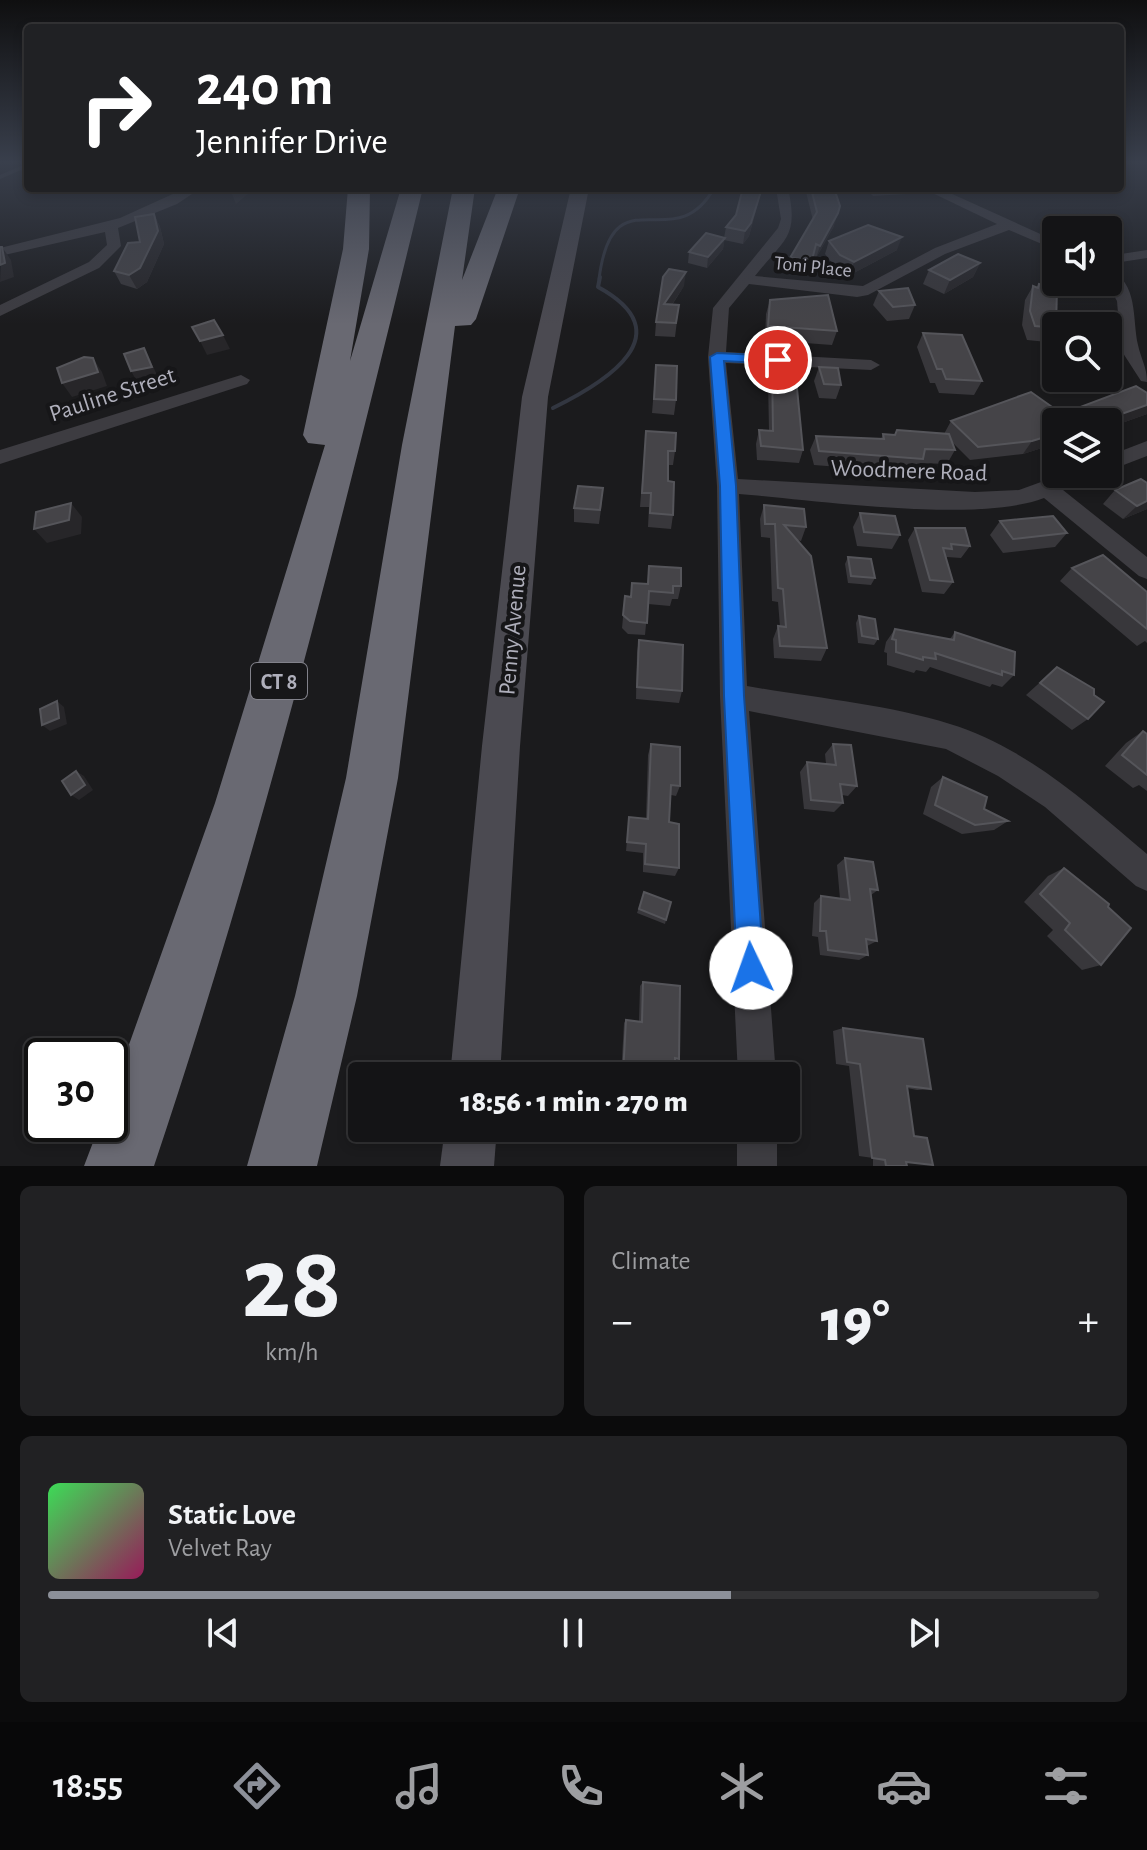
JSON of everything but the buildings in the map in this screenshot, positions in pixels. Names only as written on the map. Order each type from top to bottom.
[{"type":"highway","points":[[356,249],[358,215]]},
{"type":"highway","points":[[259,751],[363,215]]},
{"type":"highway","name":"CT 8","points":[[119,1166],[169,1033],[259,751],[318,544],[405,215]]},
{"type":"highway","points":[[282,1166],[326,996],[372,778],[420,445],[459,215]]},
{"type":"highway","points":[[420,445],[441,398],[449,355],[499,215]]},
{"type":"main road","name":"Penny Avenue","points":[[476,1062],[501,746],[535,397],[574,215]]},
{"type":"main road","points":[[467,1166],[470,1142]]},
{"type":"street","points":[[0,252],[111,227],[140,215]]},
{"type":"street","points":[[756,1062],[734,696],[728,486],[717,357],[721,308],[785,229],[787,215]]},
{"type":"street","points":[[984,215],[1042,240]]},
{"type":"street","name":"Toni Place","points":[[745,279],[857,292],[868,290],[940,251],[1006,226]]},
{"type":"street","points":[[0,311],[94,265],[114,246],[111,227]]},
{"type":"street","points":[[1122,258],[1147,254]]},
{"type":"street","points":[[1122,291],[1130,309],[1127,346],[1147,377]]},
{"type":"street","points":[[717,357],[871,365]]},
{"type":"street","name":"Pauline Street","points":[[0,457],[241,380]]},
{"type":"street","points":[[1122,458],[1147,448]]},
{"type":"street","name":"Woodmere Road","points":[[728,486],[931,500],[1021,498],[1047,489]]},
{"type":"street","points":[[1047,489],[1147,570]]},
{"type":"street","points":[[734,696],[951,737],[1008,766],[1056,797],[1147,875]]},
{"type":"street","points":[[757,1142],[757,1166]]},
{"type":"waterway","points":[[599,279],[606,247],[617,229],[631,221],[664,220],[684,215]]},
{"type":"waterway","points":[[553,408],[613,371],[628,355],[636,339],[635,322],[623,305],[598,287],[600,277]]},
{"type":"route","points":[[751,968],[734,696],[728,486],[717,357],[778,360]]}]
